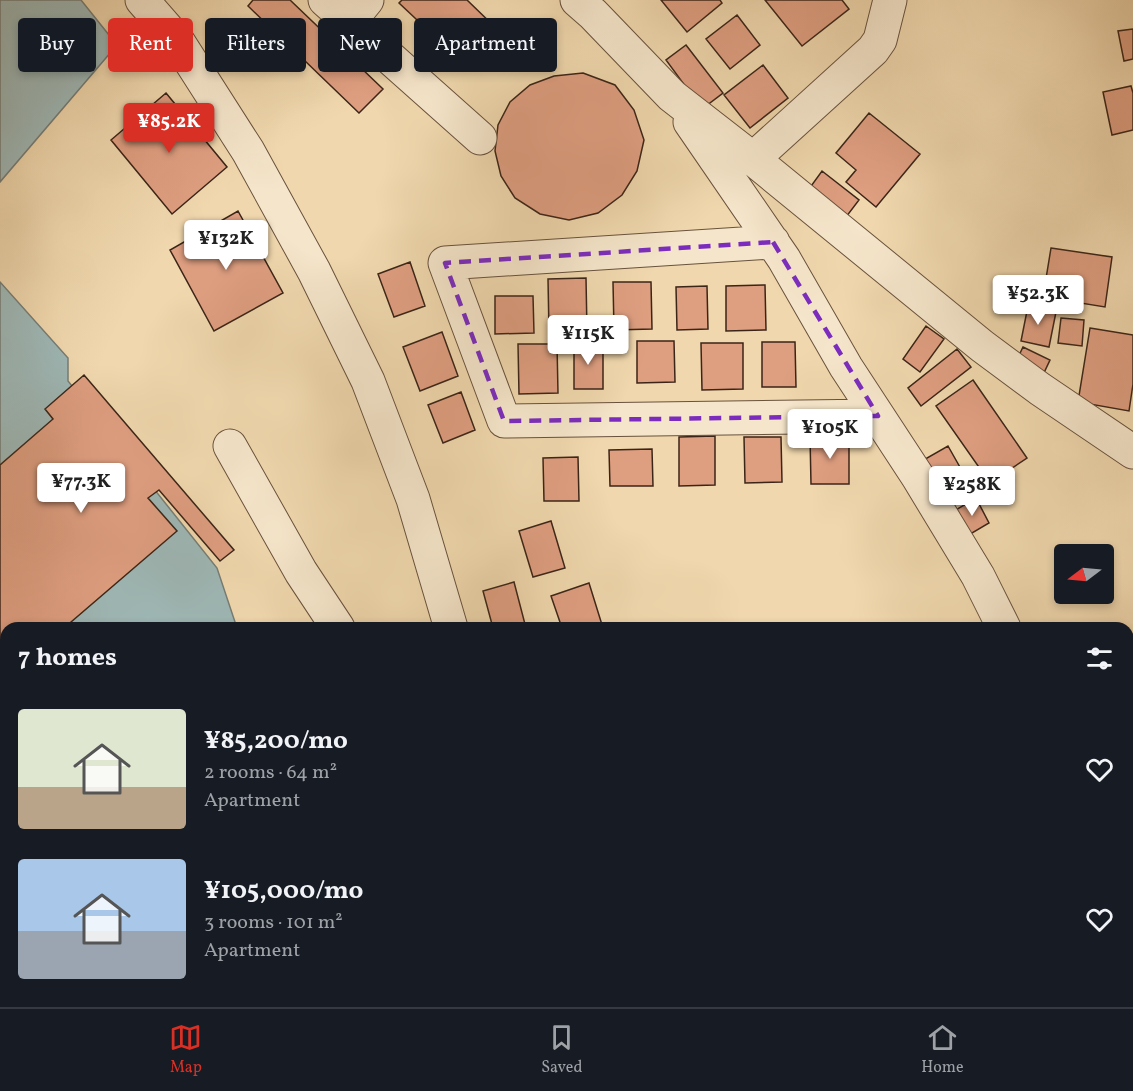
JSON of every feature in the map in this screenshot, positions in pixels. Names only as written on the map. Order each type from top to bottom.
[{"type":"street","points":[[324,0],[358,11],[480,138]]},
{"type":"street","points":[[753,159],[873,50],[880,40],[890,0]]},
{"type":"street","points":[[148,2],[177,40],[248,151],[339,321],[368,381],[413,499],[449,622]]},
{"type":"street","points":[[591,5],[672,96],[773,242],[846,367],[918,477],[978,576],[1001,622]]},
{"type":"street","points":[[672,96],[753,159],[982,346],[1133,452]]},
{"type":"street","points":[[773,242],[445,263],[504,421],[878,416]]},
{"type":"street","points":[[230,446],[301,572],[334,622]]},
{"type":"highlighted area","points":[[773,242],[878,416],[504,421],[445,263]]},
{"type":"water","points":[[0,0],[81,0],[95,18],[18,18],[18,72],[94,72],[0,182]]},
{"type":"water","points":[[96,19],[108,34],[108,56],[96,70]]},
{"type":"water","points":[[0,282],[68,358],[68,381],[217,568],[235,622],[0,622]]},
{"type":"building","points":[[253,0],[290,0],[318,27],[318,72],[365,72],[383,89],[359,113],[306,62],[306,18],[260,18],[248,6]]},
{"type":"building","points":[[402,0],[467,0],[486,18],[415,18],[399,3]]},
{"type":"building","points":[[661,0],[720,0],[722,3],[687,32]]},
{"type":"building","points":[[765,0],[842,0],[849,9],[802,46]]},
{"type":"building","points":[[737,15],[760,45],[730,69],[706,39]]},
{"type":"building","points":[[1133,29],[1133,59],[1124,61],[1118,31]]},
{"type":"building","points":[[686,45],[723,93],[702,109],[666,60]]},
{"type":"building","points":[[763,65],[788,98],[750,128],[724,95]]},
{"type":"building","points":[[583,73],[615,85],[634,110],[644,140],[637,171],[622,195],[598,213],[569,220],[540,214],[515,198],[501,176],[495,151],[498,125],[510,102],[530,85],[554,76]]},
{"type":"building","points":[[1131,86],[1133,130],[1112,135],[1103,92]]},
{"type":"building","points":[[166,93],[227,167],[172,214],[111,140]]},
{"type":"building","points":[[869,113],[920,154],[876,207],[846,182],[856,170],[836,153]]},
{"type":"building","points":[[822,171],[859,200],[843,221],[806,193]]},
{"type":"building","points":[[238,211],[283,293],[214,331],[170,250]]},
{"type":"building","points":[[1051,248],[1112,257],[1105,307],[1043,297]]},
{"type":"building","points":[[410,262],[425,306],[394,317],[378,274]]},
{"type":"building","points":[[586,278],[587,332],[549,332],[548,279]]},
{"type":"building","points":[[613,282],[651,282],[652,329],[614,330]]},
{"type":"building","points":[[765,285],[766,330],[726,331],[726,286]]},
{"type":"building","points":[[707,286],[708,329],[677,330],[676,287]]},
{"type":"building","points":[[495,296],[533,296],[534,333],[495,334]]},
{"type":"building","points":[[1028,306],[1056,312],[1049,347],[1021,341]]},
{"type":"building","points":[[1061,318],[1084,320],[1082,346],[1058,343]]},
{"type":"building","points":[[926,326],[944,339],[920,372],[903,359]]},
{"type":"building","points":[[1090,328],[1133,335],[1133,384],[1129,411],[1078,402]]},
{"type":"building","points":[[442,332],[458,376],[420,391],[403,347]]},
{"type":"building","points":[[637,341],[674,341],[675,382],[637,383]]},
{"type":"building","points":[[762,342],[795,342],[796,387],[762,387]]},
{"type":"building","points":[[574,343],[603,343],[603,389],[574,389]]},
{"type":"building","points":[[701,343],[743,343],[743,389],[702,390]]},
{"type":"building","points":[[518,344],[557,344],[558,393],[519,394]]},
{"type":"building","points":[[1023,347],[1050,360],[1041,379],[1014,366]]},
{"type":"building","points":[[957,349],[971,367],[921,406],[908,388]]},
{"type":"building","points":[[84,375],[234,550],[220,561],[159,490],[148,498],[177,531],[71,622],[0,622],[0,465],[53,419],[45,409]]},
{"type":"building","points":[[973,380],[1027,458],[990,483],[936,406]]},
{"type":"building","points":[[461,392],[475,430],[443,443],[428,405]]},
{"type":"building","points":[[715,436],[715,485],[679,486],[679,437]]},
{"type":"building","points":[[849,436],[849,484],[811,484],[810,437]]},
{"type":"building","points":[[744,437],[781,437],[782,482],[745,483]]},
{"type":"building","points":[[948,446],[974,492],[946,508],[920,462]]},
{"type":"building","points":[[652,449],[653,486],[610,486],[609,450]]},
{"type":"building","points":[[578,457],[579,501],[544,501],[543,458]]},
{"type":"building","points":[[976,498],[989,523],[967,536],[954,511]]},
{"type":"building","points":[[551,521],[565,568],[533,577],[519,531]]},
{"type":"building","points":[[514,582],[524,622],[491,622],[483,591]]},
{"type":"building","points":[[589,583],[601,622],[560,622],[551,596]]}]
